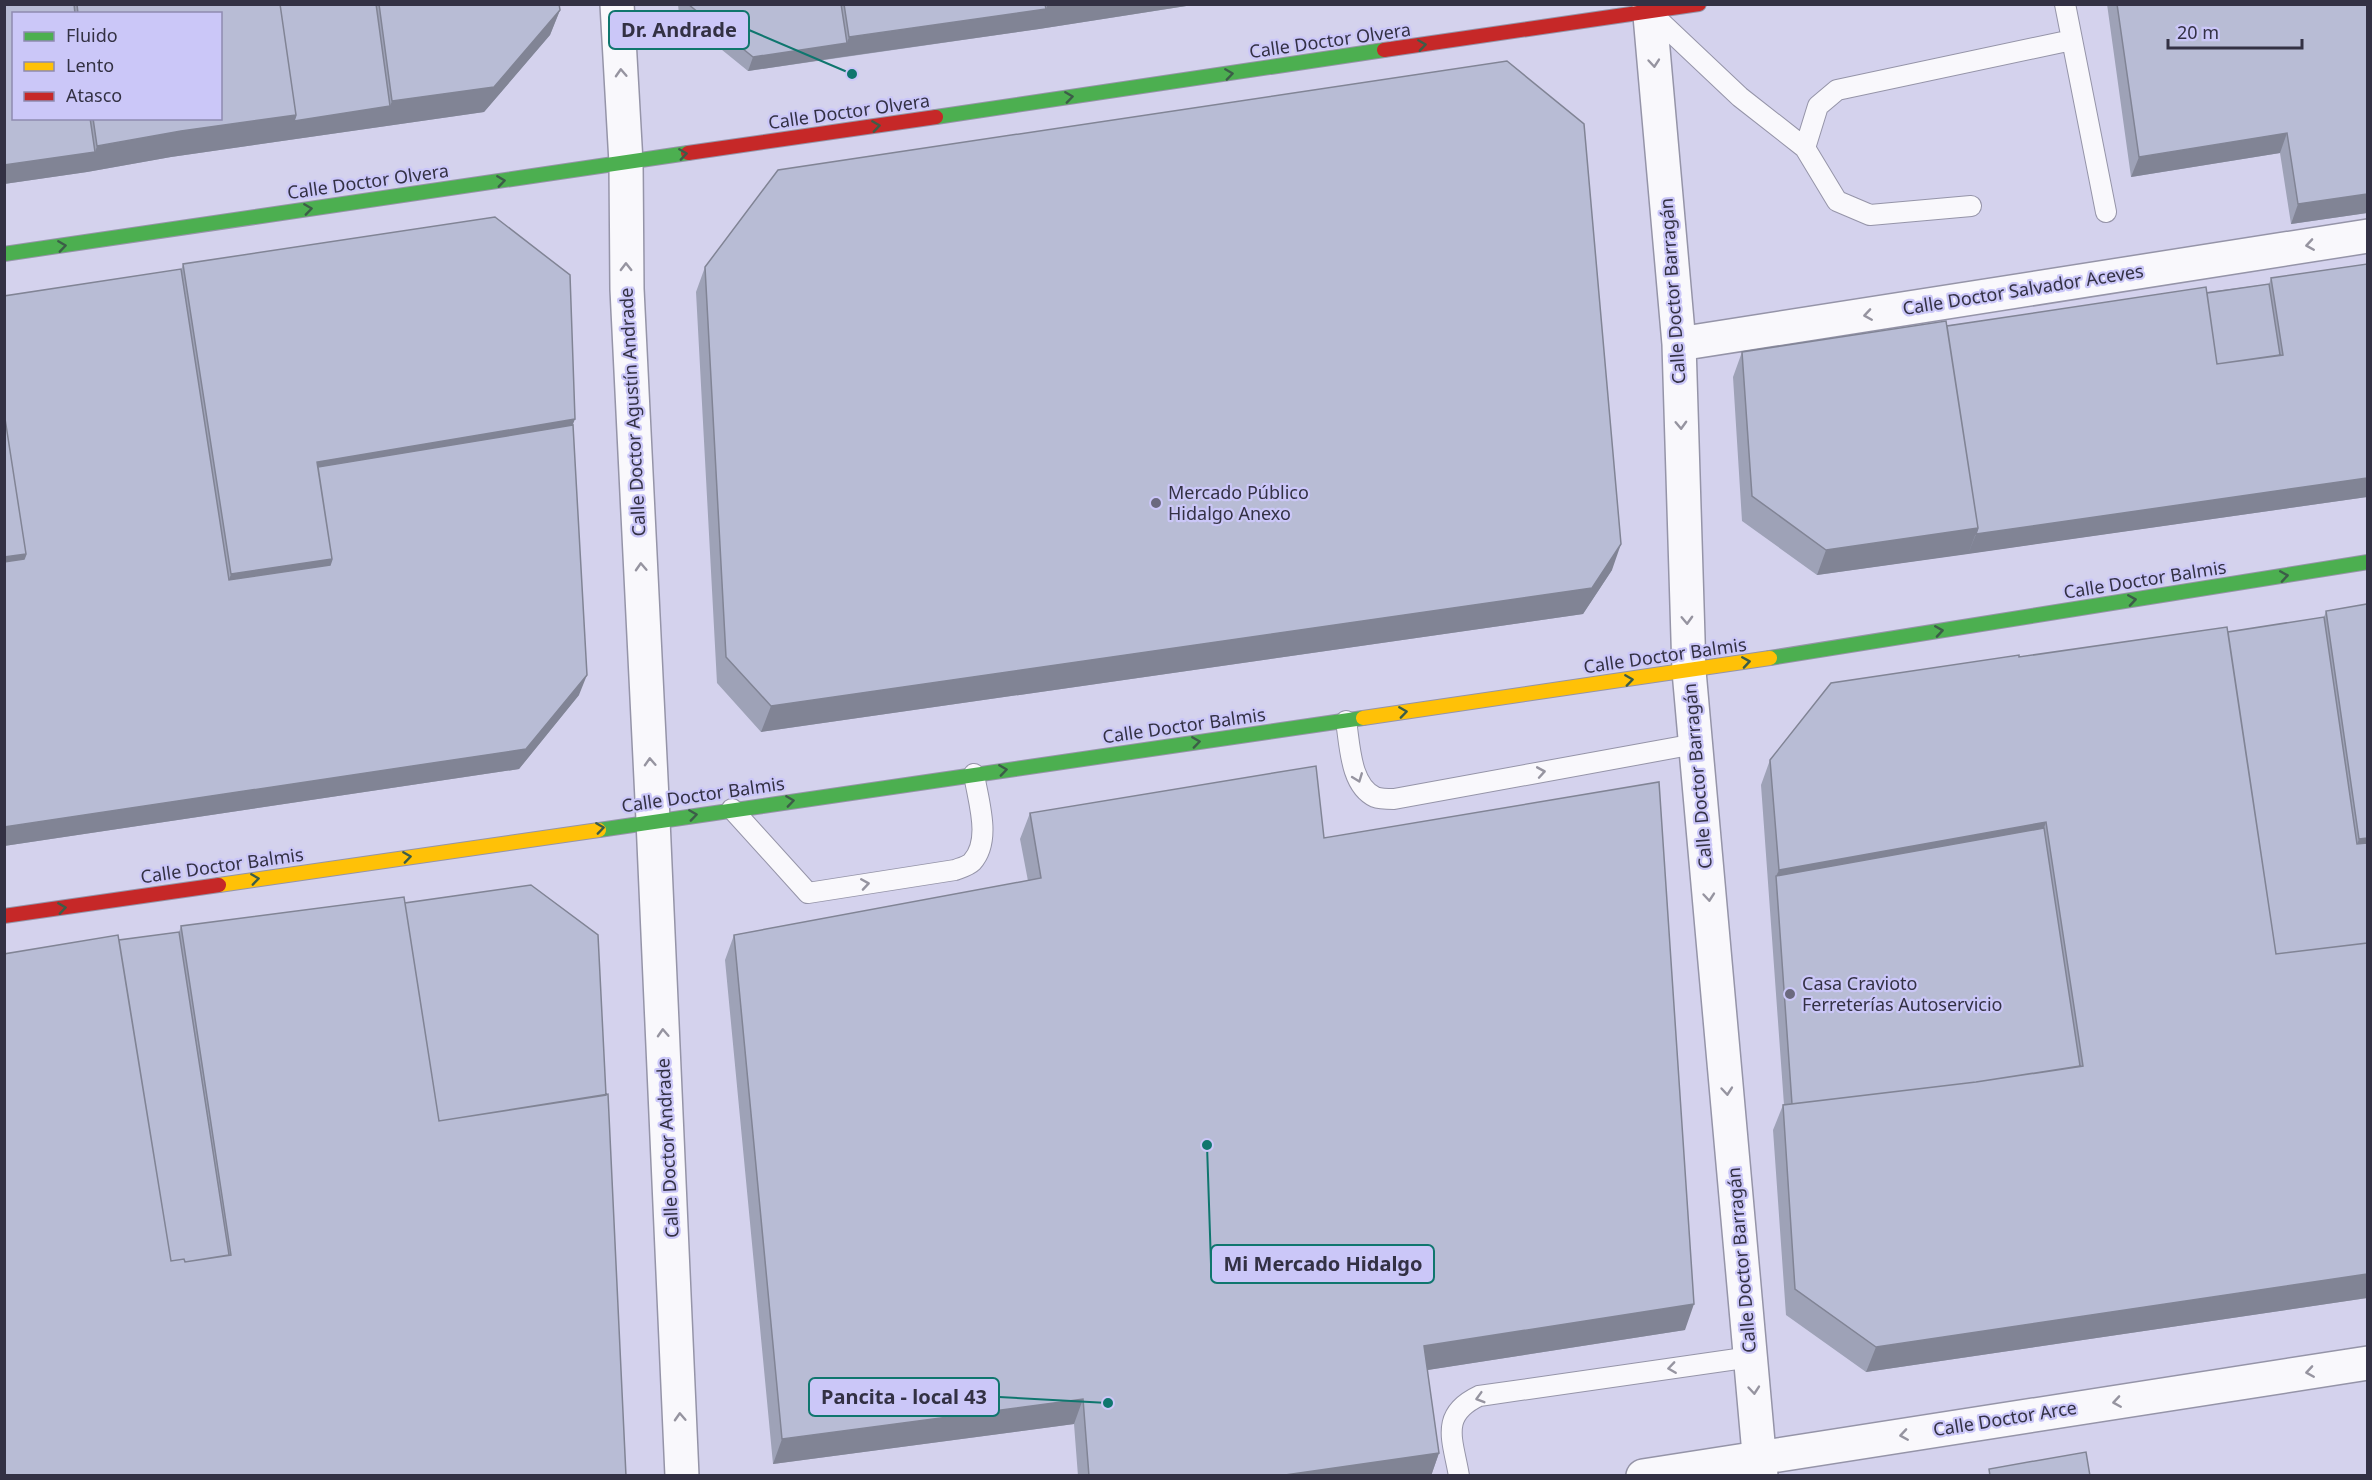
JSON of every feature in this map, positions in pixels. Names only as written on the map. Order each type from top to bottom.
[{"type":"main road","name":"Calle Doctor Olvera","points":[[4,254],[626,163],[1649,8],[1699,4]]},
{"type":"main road","name":"Calle Doctor Balmis","points":[[4,916],[1689,671],[2367,562]]},
{"type":"street","name":"Calle Doctor Agustín Andrade","points":[[617,4],[626,163],[627,289],[653,820]]},
{"type":"street","name":"Calle Doctor Barragán","points":[[1649,8],[1679,344],[1689,671],[1761,1466]]},
{"type":"street","name":"Calle Doctor Salvador Aceves","points":[[1679,344],[2367,236]]},
{"type":"street","name":"Calle Doctor Andrade","points":[[653,820],[682,1476]]},
{"type":"street","name":"Calle Doctor Arce","points":[[1643,1476],[1761,1466],[2367,1363]]},
{"type":"lane","points":[[2065,4],[2106,212]]},
{"type":"lane","points":[[1649,8],[1740,97],[1805,148],[1837,201],[1870,215],[1971,206]]},
{"type":"lane","points":[[1805,148],[1818,106],[1837,90],[2072,40]]},
{"type":"lane","points":[[1346,721],[1355,772],[1362,788],[1376,798],[1394,799],[1695,744]]},
{"type":"lane","points":[[732,809],[808,893],[955,870],[971,863],[982,849],[983,832],[974,774]]},
{"type":"lane","points":[[1459,1476],[1452,1435],[1453,1418],[1463,1404],[1479,1396],[1751,1357]]},
{"type":"building","points":[[4,4],[74,4],[75,12],[12,12],[12,120],[90,120],[95,152],[4,165]]},
{"type":"building","points":[[77,4],[280,4],[296,115],[181,131],[97,146],[93,120],[222,120],[222,12],[78,12]]},
{"type":"building","points":[[280,4],[376,4],[390,106],[294,121],[296,115]]},
{"type":"building","points":[[379,4],[559,4],[560,10],[494,87],[392,101]]},
{"type":"building","points":[[688,4],[841,4],[847,43],[753,57]]},
{"type":"building","points":[[844,4],[1045,4],[1046,9],[849,37]]},
{"type":"building","points":[[2117,4],[2367,4],[2367,194],[2298,204],[2287,133],[2139,157]]},
{"type":"building","points":[[1507,61],[1584,124],[1621,544],[1592,588],[771,706],[726,657],[705,267],[778,170]]},
{"type":"building","points":[[495,217],[570,275],[575,419],[317,462],[332,559],[231,574],[183,264]]},
{"type":"building","points":[[2367,264],[2367,478],[1976,534],[1978,528],[1947,326],[2206,287],[2217,364],[2283,355],[2271,278]]},
{"type":"building","points":[[181,269],[229,580],[330,565],[332,559],[318,467],[573,425],[587,675],[526,749],[4,827],[4,562],[24,559],[26,554],[4,412],[4,296]]},
{"type":"building","points":[[2269,284],[2280,355],[2217,364],[2207,293]]},
{"type":"building","points":[[1946,321],[1978,528],[1826,550],[1752,496],[1742,352]]},
{"type":"building","points":[[4,412],[26,554],[4,557]]},
{"type":"building","points":[[2367,604],[2367,838],[2359,839],[2326,611]]},
{"type":"building","points":[[2324,617],[2357,844],[2367,843],[2367,943],[2276,954],[2228,632]]},
{"type":"building","points":[[2227,627],[2276,954],[2367,943],[2367,1274],[1876,1347],[1795,1289],[1783,1105],[1976,1082],[2083,1066],[2046,822],[1779,870],[1770,760],[1831,683]]},
{"type":"building","points":[[1316,766],[1324,838],[1659,782],[1694,1304],[1424,1346],[1439,1453],[1278,1476],[1089,1476],[1083,1399],[782,1439],[734,935],[1041,878],[1030,813]]},
{"type":"building","points":[[2044,828],[2080,1066],[1976,1082],[1792,1104],[1776,876]]},
{"type":"building","points":[[531,885],[598,935],[606,1095],[439,1121],[405,903]]},
{"type":"building","points":[[404,897],[439,1121],[608,1094],[626,1476],[4,1476],[4,954],[118,935],[171,1261],[184,1259],[185,1262],[231,1255],[181,926]]},
{"type":"building","points":[[179,932],[229,1255],[185,1262],[184,1259],[171,1261],[119,940]]},
{"type":"building","points":[[2086,1452],[2090,1476],[1990,1476],[1989,1469]]},
{"type":"traffic: fast","points":[[936,117],[1384,50]]},
{"type":"traffic: fast","points":[[4,254],[688,153]]},
{"type":"traffic: fast","points":[[1770,658],[2368,562]]},
{"type":"traffic: fast","points":[[599,830],[1363,718]]},
{"type":"traffic: slow","points":[[1363,718],[1770,658]]},
{"type":"traffic: slow","points":[[219,885],[599,830]]},
{"type":"traffic: jam","points":[[1384,50],[1699,4]]},
{"type":"traffic: jam","points":[[688,153],[936,117]]},
{"type":"traffic: jam","points":[[4,916],[219,885]]},
{"type":"place","name":"Dr. Andrade","points":[[852,74]]},
{"type":"place","name":"Mercado Público Hidalgo Anexo","points":[[1156,503]]},
{"type":"place","name":"Casa Cravioto Ferreterías Autoservicio","points":[[1790,994]]},
{"type":"place","name":"Mi Mercado Hidalgo","points":[[1207,1145]]},
{"type":"place","name":"Pancita - local 43","points":[[1108,1403]]}]
